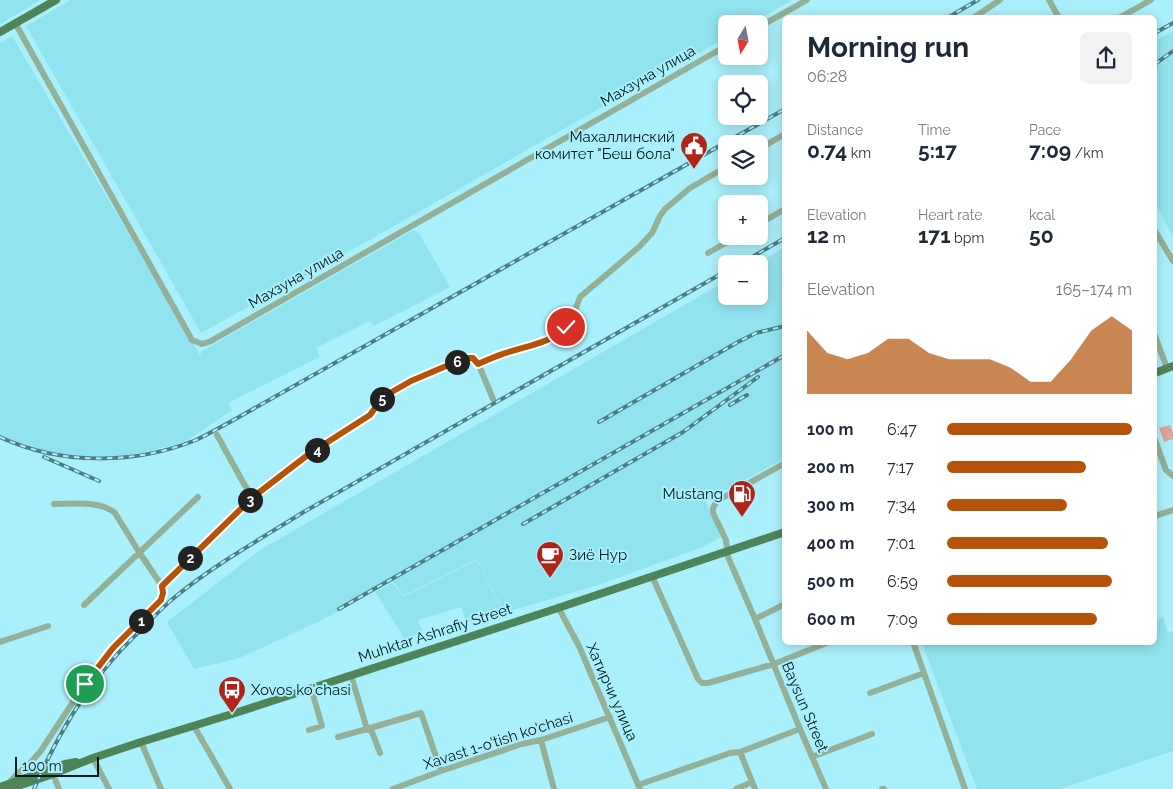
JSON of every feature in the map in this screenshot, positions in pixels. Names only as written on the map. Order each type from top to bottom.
[{"type":"main road","points":[[0,32],[46,0]]},
{"type":"main road","points":[[0,26],[56,0]]},
{"type":"main road","points":[[1157,372],[1170,367]]},
{"type":"main road","name":"Muhktar Ashrafiy Street","points":[[6,786],[53,774],[141,742],[782,533]]},
{"type":"main road","name":"Muhktar Ashrafiy Street","points":[[6,786],[65,764],[93,758]]},
{"type":"street","points":[[768,22],[807,0]]},
{"type":"street","points":[[978,15],[1000,0]]},
{"type":"street","points":[[1049,0],[1057,15]]},
{"type":"street","points":[[1124,15],[1152,0]]},
{"type":"street","name":"Махзуна улица","points":[[14,21],[192,340],[202,344],[211,341],[718,51]]},
{"type":"street","points":[[768,144],[782,136]]},
{"type":"street","points":[[478,364],[559,334],[572,318],[580,297],[639,247],[652,233],[665,210],[690,188],[718,172]]},
{"type":"street","points":[[768,219],[782,212]]},
{"type":"street","points":[[1157,234],[1173,261]]},
{"type":"street","points":[[708,253],[722,245]]},
{"type":"street","points":[[1157,340],[1170,367]]},
{"type":"street","points":[[162,586],[253,497],[309,454],[370,415],[381,400],[397,388],[465,358],[473,358],[478,364],[493,400]]},
{"type":"street","points":[[217,435],[253,497]]},
{"type":"street","points":[[1157,445],[1166,470],[1173,476]]},
{"type":"street","name":"Bаysun Street","points":[[782,466],[717,502],[714,505],[713,512],[726,540],[728,557],[826,789]]},
{"type":"street","points":[[84,605],[198,497]]},
{"type":"street","points":[[6,786],[40,752],[85,684],[113,648],[161,600],[163,593],[162,586],[115,513],[99,506],[54,504]]},
{"type":"street","points":[[1157,515],[1173,510]]},
{"type":"street","points":[[652,576],[698,679],[702,683],[708,683],[774,664],[822,645]]},
{"type":"street","points":[[755,619],[782,606]]},
{"type":"street","name":"Хатирчи улица","points":[[558,607],[579,646],[639,787]]},
{"type":"street","points":[[0,642],[48,626]]},
{"type":"street","points":[[914,645],[966,789]]},
{"type":"street","points":[[870,693],[924,673]]},
{"type":"street","points":[[351,675],[367,729],[372,732],[380,753]]},
{"type":"street","points":[[310,730],[322,726],[311,688]]},
{"type":"street","points":[[338,736],[421,713],[441,771]]},
{"type":"street","name":"Xavast 1-o'tish ko'chasi","points":[[393,789],[522,744],[541,740],[610,717]]},
{"type":"street","points":[[194,726],[230,789]]},
{"type":"street","points":[[639,787],[800,729]]},
{"type":"street","points":[[812,757],[872,734]]},
{"type":"street","points":[[541,740],[554,789]]},
{"type":"street","points":[[141,742],[161,789]]},
{"type":"street","points":[[736,789],[754,786],[740,752]]},
{"type":"street","points":[[93,758],[109,789]]},
{"type":"street","points":[[53,774],[59,789]]},
{"type":"shaded area","points":[[0,0],[41,0],[0,24]]},
{"type":"shaded area","points":[[71,0],[792,0],[766,15],[718,15],[718,42],[352,250],[201,333],[26,26]]},
{"type":"shaded area","points":[[1173,31],[1173,237],[1157,207],[1157,40]]},
{"type":"shaded area","points":[[12,36],[200,355],[202,351],[414,230],[419,233],[450,287],[374,326],[370,321],[316,348],[320,357],[228,403],[232,410],[185,442],[146,452],[113,457],[71,456],[30,447],[0,435],[0,43]]},
{"type":"shaded area","points":[[782,249],[782,460],[706,501],[721,537],[703,547],[598,585],[504,613],[477,559],[404,595],[392,581],[322,620],[240,658],[194,669],[167,622],[260,550],[718,286],[718,305],[768,305],[768,257]]},
{"type":"shaded area","points":[[1170,425],[1173,439],[1164,442],[1159,428]]},
{"type":"shaded area","points":[[477,560],[503,613],[466,623],[461,607],[418,620],[422,631],[406,641],[375,592],[392,583],[404,596]]},
{"type":"shaded area","points":[[1163,617],[1168,633],[1173,631],[1173,751],[1060,789],[977,789],[923,645],[1157,645],[1157,620]]},
{"type":"railway","points":[[952,15],[978,0]]},
{"type":"railway","points":[[1157,32],[1173,23]]},
{"type":"railway","points":[[1157,63],[1173,51]]},
{"type":"railway","points":[[0,437],[47,453],[97,458],[148,454],[196,440],[782,111]]},
{"type":"railway","points":[[756,255],[782,240]]},
{"type":"railway","points":[[34,789],[65,727],[93,684],[127,644],[162,609],[190,585],[237,553],[302,513],[718,276]]},
{"type":"railway","points":[[599,422],[738,342],[756,333],[782,327]]},
{"type":"railway","points":[[339,609],[782,357]]},
{"type":"railway","points":[[523,524],[683,432],[758,377]]},
{"type":"railway","points":[[730,405],[747,395]]},
{"type":"railway","points":[[44,457],[99,481]]},
{"type":"place","name":"Махаллинский комитет \"Беш бола\"","points":[[694,170]]},
{"type":"place","name":"Mustang","points":[[742,518]]},
{"type":"place","name":"Зиё Нур","points":[[550,579]]},
{"type":"place","name":"Xovos ko'chasi","points":[[232,714]]},
{"type":"route","points":[[85,684],[113,648],[161,600],[162,586],[253,497],[309,454],[372,414],[380,401],[390,393],[411,381],[465,358],[473,358],[478,364],[509,351],[544,341],[559,334],[566,327]]}]
